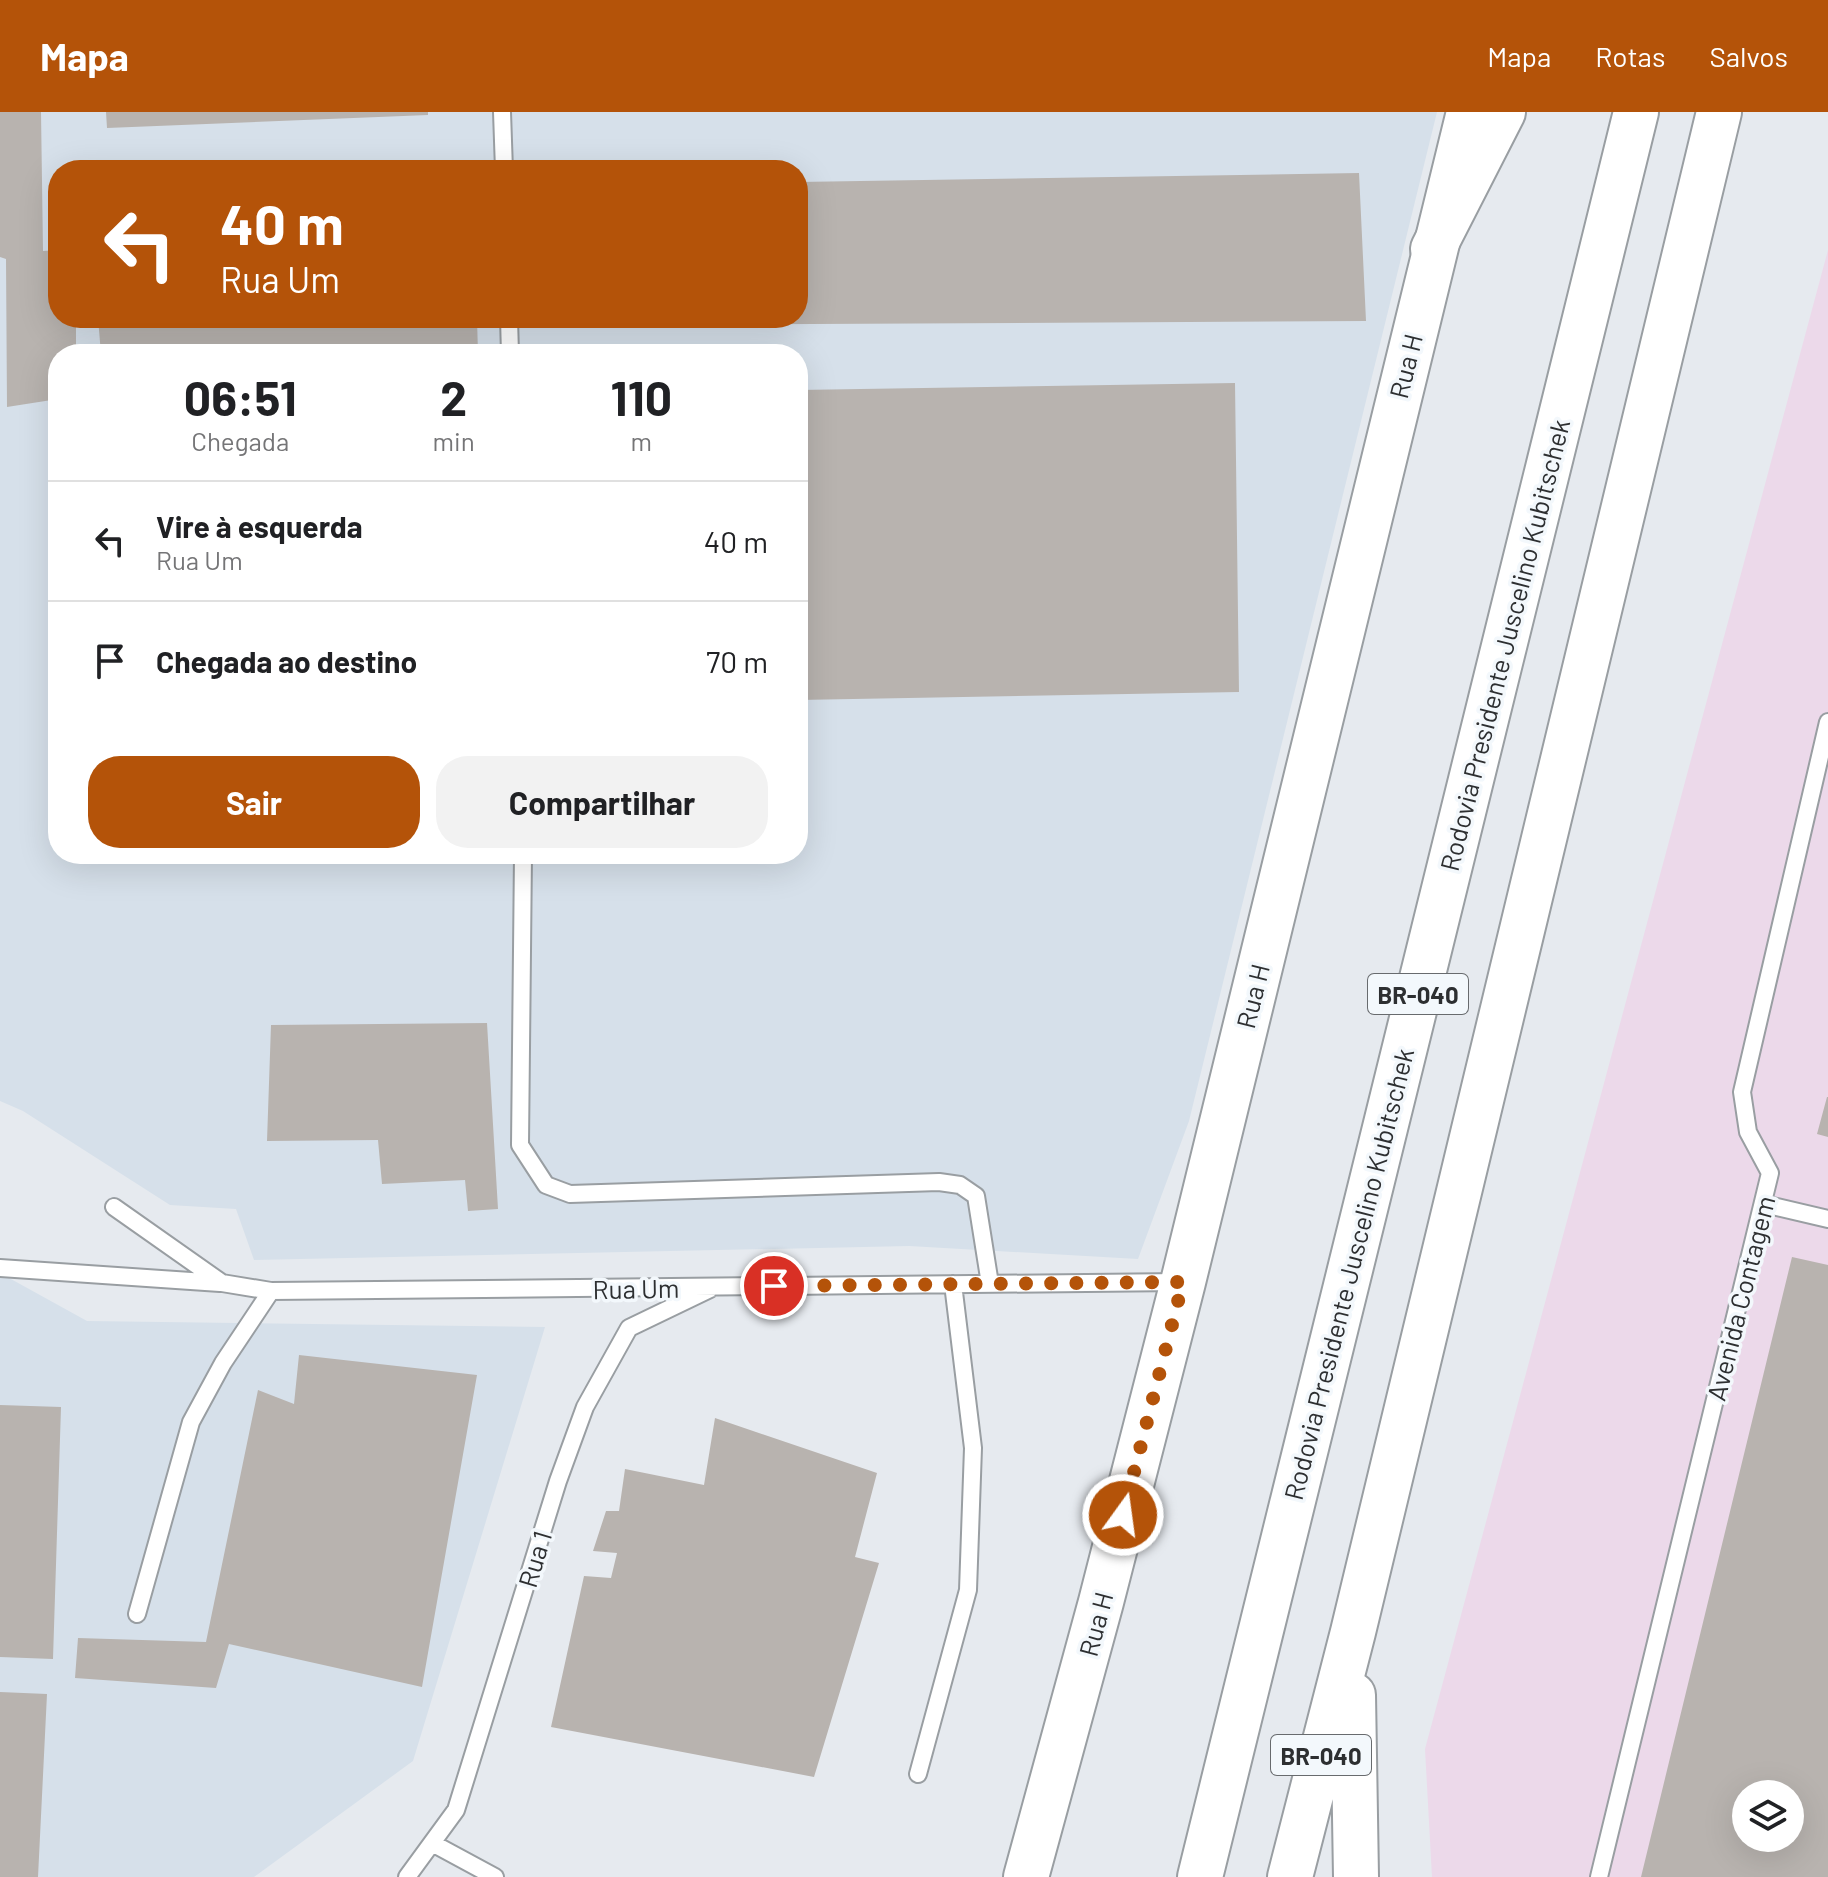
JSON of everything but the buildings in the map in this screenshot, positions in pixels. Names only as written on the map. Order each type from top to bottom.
[{"type":"main road","name":"Rua H","points":[[1026,1877],[1183,1282],[1433,249],[1469,112]]},
{"type":"main road","points":[[1433,249],[1503,112]]},
{"type":"main road","name":"Rodovia Presidente Juscelino Kubitschek","points":[[1199,1866],[1636,112]]},
{"type":"main road","name":"BR-040","points":[[1290,1877],[1353,1632],[1719,112]]},
{"type":"main road","points":[[1353,1632],[1356,1877]]},
{"type":"lane","points":[[502,112],[504,160]]},
{"type":"lane","name":"Avenida Contagem","points":[[1599,1877],[1764,1204],[1770,1173],[1748,1132],[1742,1092],[1828,722]]},
{"type":"lane","points":[[523,864],[520,1145],[546,1185],[570,1194],[939,1182],[960,1185],[976,1196],[990,1284]]},
{"type":"lane","points":[[1764,1204],[1828,1219]]},
{"type":"lane","name":"Rua Um","points":[[114,1207],[222,1283],[271,1291],[1183,1282]]},
{"type":"lane","points":[[0,1268],[222,1283]]},
{"type":"lane","points":[[918,1774],[968,1590],[973,1448],[953,1284]]},
{"type":"lane","name":"Rua 1","points":[[407,1877],[456,1810],[585,1407],[629,1328],[715,1287]]},
{"type":"lane","points":[[137,1614],[191,1422],[223,1363],[271,1291]]},
{"type":"lane","points":[[432,1843],[495,1877]]},
{"type":"shaded area","points":[[0,112],[1437,112],[1189,1121],[1138,1259],[909,1246],[254,1260],[236,1209],[170,1205],[23,1111],[0,1101]]},
{"type":"shaded area","points":[[1828,250],[1828,1877],[1432,1877],[1425,1749]]},
{"type":"shaded area","points":[[0,1273],[87,1321],[545,1327],[413,1761],[254,1877],[0,1877]]},
{"type":"route","points":[[774,1286],[1183,1282],[1123,1515]]}]
